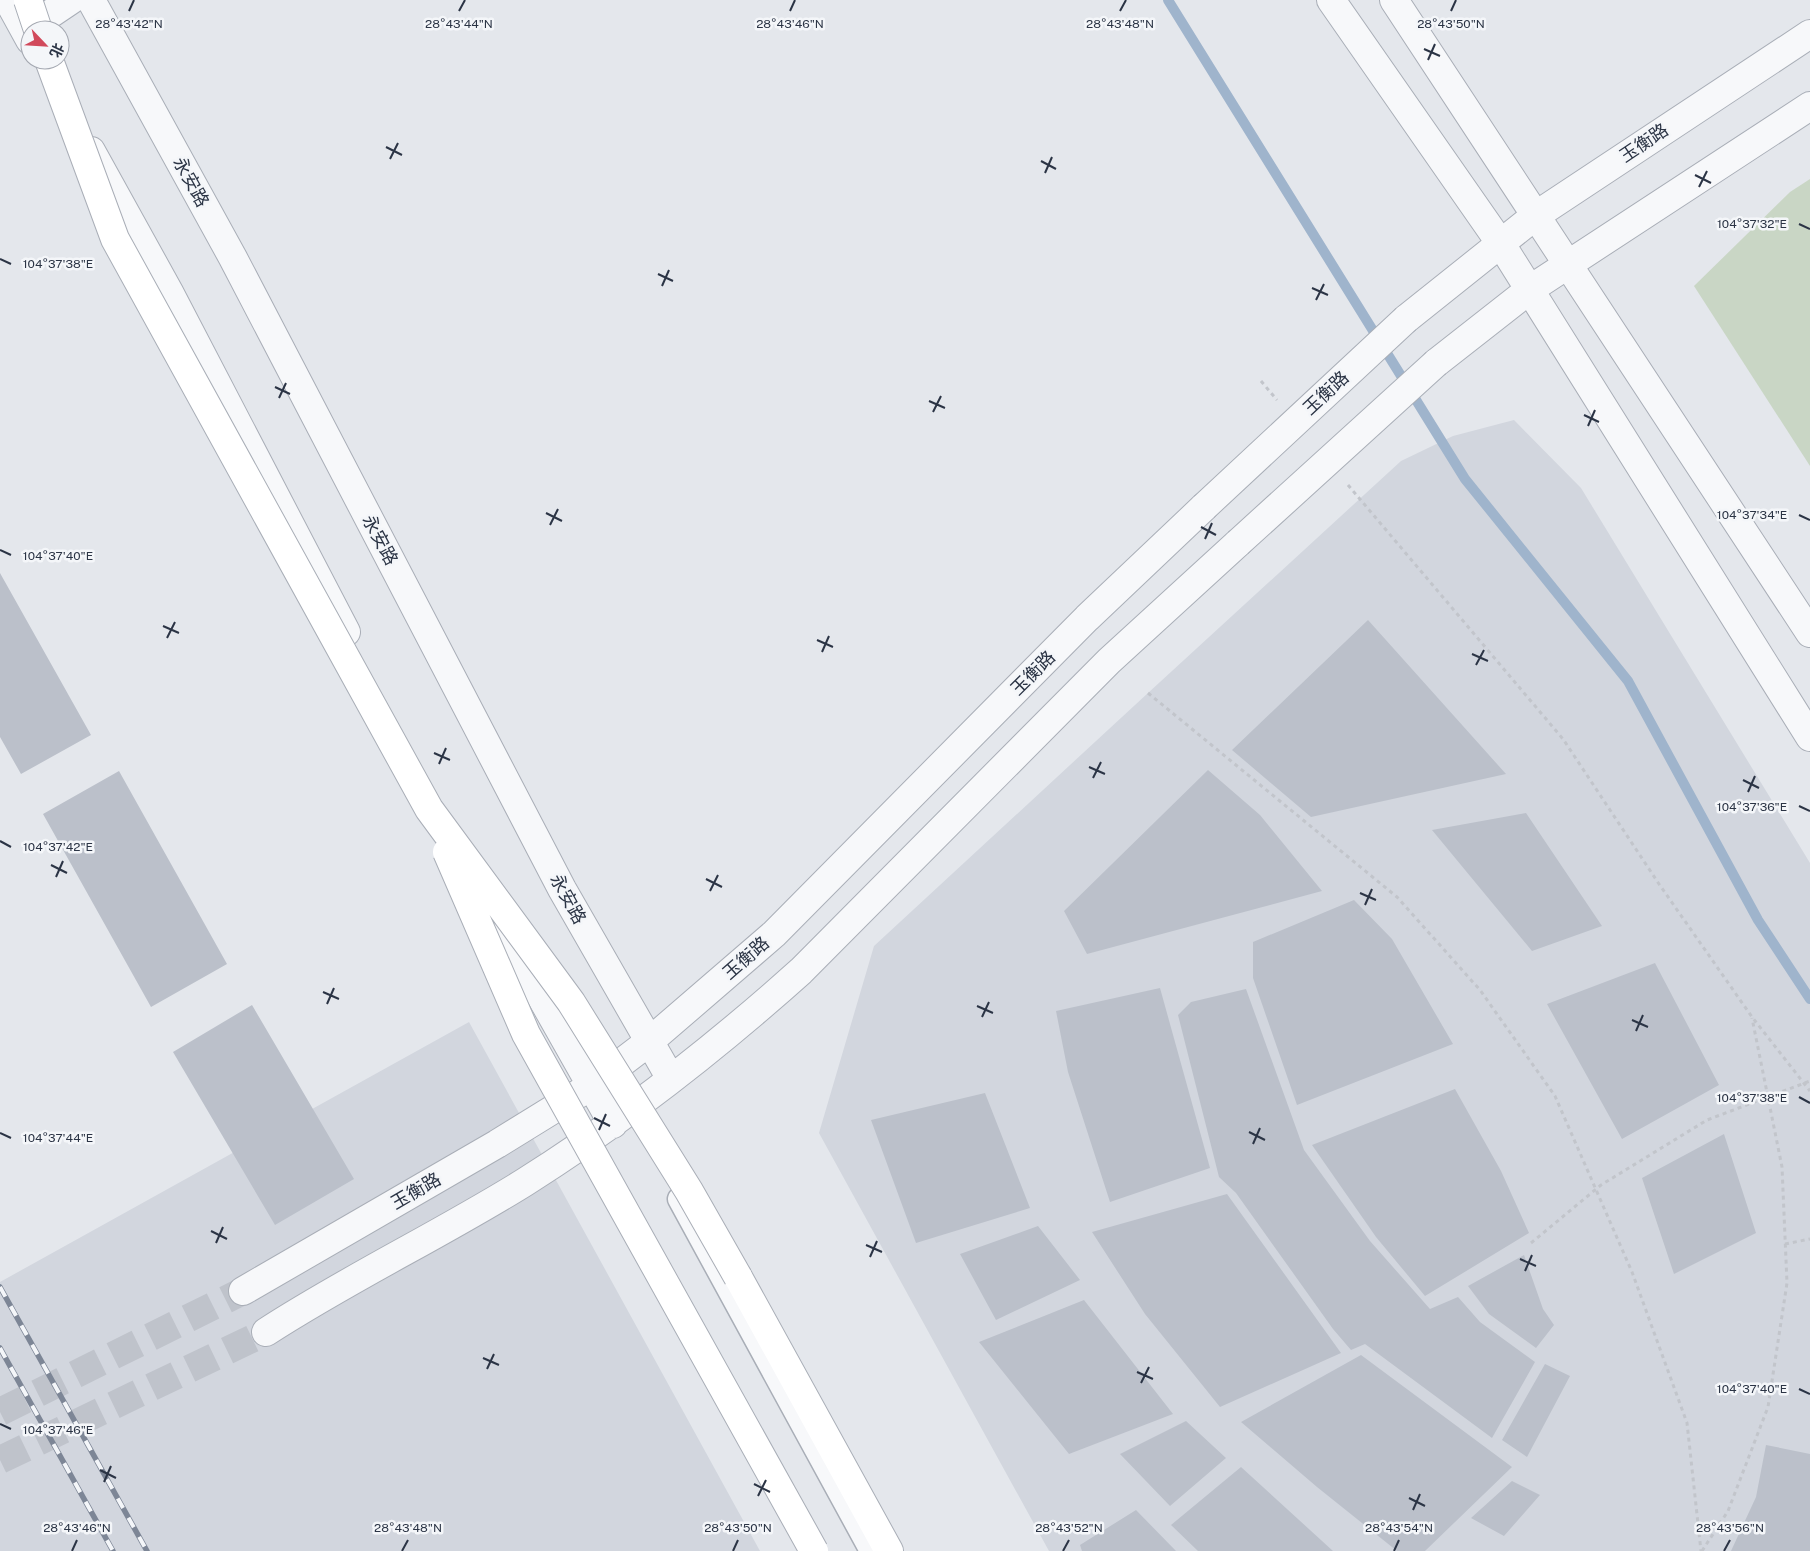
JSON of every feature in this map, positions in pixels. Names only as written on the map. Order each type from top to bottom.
[{"type":"main road","points":[[28,0],[30,20]]},
{"type":"main road","points":[[53,70],[115,239],[429,809],[526,1034],[814,1551]]},
{"type":"main road","points":[[429,809],[571,1002],[689,1191],[889,1551]]},
{"type":"street","points":[[8,0],[22,20]]},
{"type":"street","points":[[47,20],[72,0]]},
{"type":"street","name":"永安路","points":[[91,0],[233,258],[562,889],[671,1079]]},
{"type":"street","points":[[1331,0],[1501,244],[1810,737]]},
{"type":"street","points":[[1394,0],[1567,266],[1810,633]]},
{"type":"street","name":"玉衡路","points":[[244,1291],[497,1144],[591,1086],[650,1041],[774,934],[1087,618],[1406,318],[1535,216],[1810,34]]},
{"type":"street","points":[[47,70],[169,292],[501,928],[591,1086],[621,1118],[871,1551]]},
{"type":"street","points":[[266,1332],[524,1182],[621,1118],[753,1014],[801,971],[1109,661],[1436,363],[1529,290],[1810,106]]},
{"type":"path","points":[[1261,381],[1280,404]]},
{"type":"path","points":[[1343,479],[1562,739],[1658,884],[1752,1017],[1810,1091]]},
{"type":"path","points":[[1148,693],[1397,897],[1480,990],[1555,1096],[1632,1272],[1687,1424],[1701,1551]]},
{"type":"path","points":[[1701,1551],[1728,1511],[1768,1407],[1787,1283],[1782,1167],[1752,1017]]},
{"type":"path","points":[[1531,1243],[1601,1185],[1706,1120],[1810,1082]]},
{"type":"path","points":[[1785,1244],[1810,1239]]},
{"type":"shaded area","points":[[1514,420],[1581,488],[1810,863],[1810,1551],[1049,1551],[819,1133],[874,946],[1401,461],[1453,436]]},
{"type":"shaded area","points":[[469,1022],[760,1551],[0,1551],[0,1282]]},
{"type":"green space","points":[[1810,179],[1810,466],[1694,286],[1790,192]]},
{"type":"building","points":[[0,573],[91,735],[21,774],[0,737]]},
{"type":"building","points":[[1368,620],[1506,774],[1311,817],[1232,750]]},
{"type":"building","points":[[1208,770],[1260,815],[1322,891],[1087,954],[1064,911]]},
{"type":"building","points":[[119,771],[227,964],[151,1007],[43,814]]},
{"type":"building","points":[[1526,813],[1602,926],[1532,951],[1432,830]]},
{"type":"building","points":[[1354,900],[1392,939],[1453,1044],[1297,1105],[1253,978],[1253,942]]},
{"type":"building","points":[[1655,963],[1719,1085],[1622,1139],[1547,1004]]},
{"type":"building","points":[[1160,988],[1210,1168],[1110,1202],[1068,1072],[1056,1011]]},
{"type":"building","points":[[1246,989],[1304,1150],[1370,1241],[1430,1309],[1458,1297],[1480,1322],[1535,1362],[1492,1438],[1365,1344],[1351,1350],[1333,1329],[1236,1193],[1219,1177],[1178,1015],[1191,1002]]},
{"type":"building","points":[[252,1005],[354,1179],[275,1225],[173,1052]]},
{"type":"building","points":[[1455,1089],[1501,1171],[1529,1233],[1425,1296],[1376,1237],[1312,1145]]},
{"type":"building","points":[[985,1093],[1030,1208],[916,1243],[871,1120]]},
{"type":"building","points":[[1724,1134],[1756,1233],[1674,1274],[1642,1178]]},
{"type":"building","points":[[1227,1194],[1341,1353],[1220,1407],[1145,1314],[1092,1232]]},
{"type":"building","points":[[1038,1226],[1080,1280],[996,1320],[960,1254]]},
{"type":"building","points":[[1524,1255],[1543,1309],[1554,1325],[1536,1348],[1489,1314],[1468,1286]]},
{"type":"building","points":[[1084,1300],[1173,1414],[1069,1454],[979,1342]]},
{"type":"building","points":[[1361,1355],[1512,1467],[1425,1551],[1397,1551],[1317,1487],[1241,1422]]},
{"type":"building","points":[[1545,1364],[1570,1376],[1527,1457],[1502,1440]]},
{"type":"building","points":[[1186,1421],[1226,1458],[1170,1506],[1120,1454]]},
{"type":"building","points":[[1766,1445],[1810,1454],[1810,1551],[1731,1551],[1756,1497]]},
{"type":"building","points":[[1241,1467],[1333,1551],[1198,1551],[1171,1525]]},
{"type":"building","points":[[1512,1481],[1540,1495],[1504,1536],[1471,1518]]},
{"type":"building","points":[[1136,1510],[1176,1551],[1082,1551],[1080,1545]]},
{"type":"waterway","points":[[1168,0],[1465,479],[1628,681],[1758,920],[1810,999]]},
{"type":"tunnel","points":[[0,1412],[243,1291]]},
{"type":"tunnel","points":[[0,1460],[266,1332]]},
{"type":"railway","points":[[0,1287],[147,1551]]},
{"type":"railway","points":[[0,1348],[113,1551]]}]
